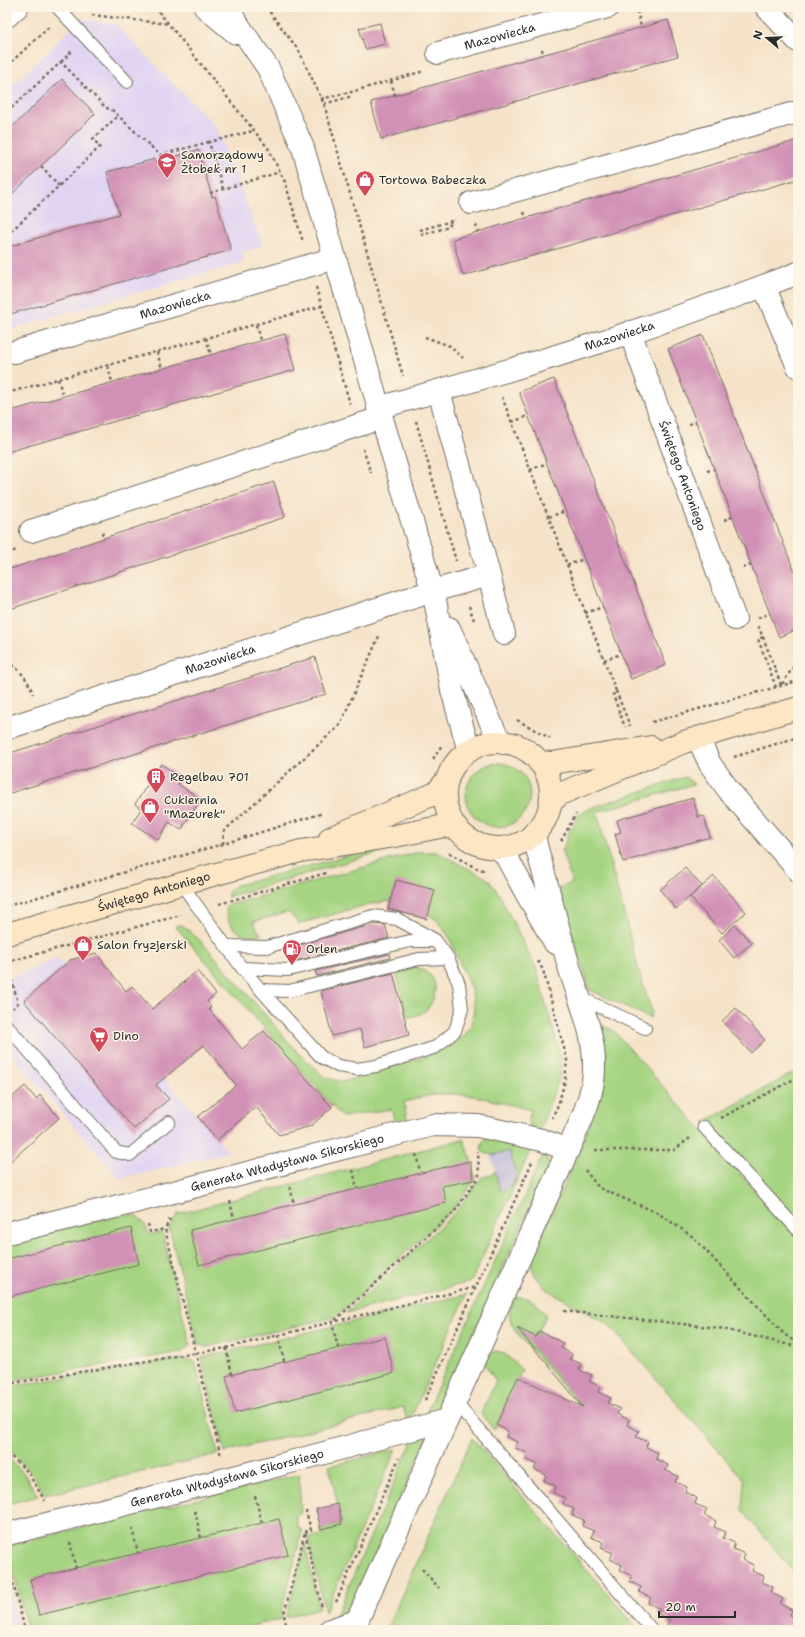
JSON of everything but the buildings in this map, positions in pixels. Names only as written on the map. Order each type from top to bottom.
[{"type":"street","points":[[7,16],[17,7]]},
{"type":"street","points":[[205,7],[254,49]]},
{"type":"street","points":[[226,7],[268,68],[303,148],[434,595],[452,690],[469,751]]},
{"type":"street","name":"Mazowiecka","points":[[438,53],[608,7]]},
{"type":"street","points":[[766,7],[798,41]]},
{"type":"street","points":[[471,203],[798,112]]},
{"type":"street","name":"Mazowiecka","points":[[16,352],[335,258]]},
{"type":"street","name":"Mazowiecka","points":[[31,531],[356,425],[410,399],[439,391],[492,384],[630,332],[798,273]]},
{"type":"street","points":[[764,286],[798,367]]},
{"type":"street","name":"Świętego Antoniego","points":[[630,332],[745,619]]},
{"type":"street","points":[[439,391],[504,634]]},
{"type":"street","name":"Mazowiecka","points":[[7,728],[434,595],[462,582],[489,575]]},
{"type":"street","points":[[434,595],[496,734],[503,743]]},
{"type":"street","points":[[551,802],[560,794],[691,740],[798,708]]},
{"type":"street","points":[[538,762],[552,763],[691,740]]},
{"type":"street","points":[[691,740],[730,792],[798,870]]},
{"type":"street","points":[[484,743],[503,743],[522,749],[538,762],[549,783],[551,802],[548,812],[534,833],[518,845],[500,849],[477,843],[457,829],[451,821],[445,794],[448,780],[457,762],[469,751],[484,743]]},
{"type":"street","name":"Świętego Antoniego","points":[[301,851],[436,793],[448,780]]},
{"type":"street","name":"Świętego Antoniego","points":[[7,934],[301,851],[395,836],[444,826],[457,829]]},
{"type":"street","points":[[327,1621],[355,1626],[568,1150],[583,1114],[593,1082],[593,1047],[590,1028],[568,964],[534,833]]},
{"type":"street","points":[[500,849],[506,856],[524,891],[568,964]]},
{"type":"street","name":"Generała Władysława Sikorskiego","points":[[7,1233],[433,1126],[478,1126],[542,1140],[568,1150]]},
{"type":"street","name":"Generała Władysława Sikorskiego","points":[[7,1534],[63,1528],[227,1478],[411,1431],[451,1411]]},
{"type":"lane","points":[[60,10],[126,82]]},
{"type":"lane","points":[[182,885],[226,946],[242,968],[321,1057],[338,1066],[357,1069],[376,1066],[436,1047],[455,1031],[462,1009],[459,984],[448,958],[436,940],[397,919],[373,916],[267,947],[226,946]]},
{"type":"lane","points":[[242,968],[288,970],[410,941],[436,940]]},
{"type":"lane","points":[[261,990],[290,991],[419,959],[448,958]]},
{"type":"lane","points":[[579,997],[645,1028]]},
{"type":"lane","points":[[7,1026],[116,1152],[130,1155],[169,1122]]},
{"type":"lane","points":[[704,1127],[798,1230]]},
{"type":"lane","points":[[451,1411],[652,1630]]},
{"type":"path","points":[[155,7],[268,148],[285,182],[373,480]]},
{"type":"path","points":[[266,7],[300,51],[321,99],[476,627]]},
{"type":"path","points":[[7,66],[60,10],[170,24]]},
{"type":"path","points":[[637,11],[641,27]]},
{"type":"path","points":[[7,112],[60,62],[106,108],[111,109],[160,155],[161,160]]},
{"type":"path","points":[[391,81],[396,95]]},
{"type":"path","points":[[321,99],[351,92]]},
{"type":"path","points":[[7,235],[100,147],[93,139],[118,116]]},
{"type":"path","points":[[160,155],[253,131]]},
{"type":"path","points":[[209,142],[223,189]]},
{"type":"path","points":[[41,166],[59,186]]},
{"type":"path","points":[[210,192],[280,172]]},
{"type":"path","points":[[421,234],[449,227],[451,221]]},
{"type":"path","points":[[13,411],[8,393],[322,306]]},
{"type":"path","points":[[256,325],[260,340]]},
{"type":"path","points":[[425,337],[450,346],[492,384],[512,422],[630,728],[626,729],[613,695],[616,692]]},
{"type":"path","points":[[206,338],[211,355]]},
{"type":"path","points":[[157,352],[162,369]]},
{"type":"path","points":[[108,366],[112,382]]},
{"type":"path","points":[[58,380],[63,396]]},
{"type":"path","points":[[512,422],[528,416]]},
{"type":"path","points":[[530,470],[547,463]]},
{"type":"path","points":[[549,517],[565,511]]},
{"type":"path","points":[[567,565],[584,559]]},
{"type":"path","points":[[585,613],[603,606]]},
{"type":"path","points":[[745,619],[770,613]]},
{"type":"path","points":[[223,844],[224,832],[340,726],[381,633]]},
{"type":"path","points":[[763,637],[781,685]]},
{"type":"path","points":[[604,660],[621,654]]},
{"type":"path","points":[[781,685],[798,660]]},
{"type":"path","points":[[7,661],[20,669],[30,683],[40,718]]},
{"type":"path","points":[[646,724],[798,681]]},
{"type":"path","points":[[512,716],[552,739]]},
{"type":"path","points":[[710,764],[798,737]]},
{"type":"path","points":[[430,764],[443,744]]},
{"type":"path","points":[[7,906],[223,844],[329,811]]},
{"type":"path","points":[[449,852],[476,868],[486,871],[490,875]]},
{"type":"path","points":[[334,1606],[558,1105],[564,1081],[567,1059],[543,970],[536,957]]},
{"type":"path","points":[[7,962],[18,1003],[12,1008]]},
{"type":"path","points":[[568,1150],[674,1150],[704,1127],[798,1077]]},
{"type":"path","points":[[332,1323],[455,1211],[479,1176],[478,1126]]},
{"type":"path","points":[[415,1149],[420,1172]]},
{"type":"path","points":[[568,1150],[599,1188],[658,1213],[693,1237],[784,1334],[798,1344]]},
{"type":"path","points":[[352,1165],[357,1188]]},
{"type":"path","points":[[289,1182],[294,1204]]},
{"type":"path","points":[[223,1200],[230,1198],[234,1219]]},
{"type":"path","points":[[173,1213],[165,1228],[227,1478]]},
{"type":"path","points":[[7,1384],[226,1348],[476,1287]]},
{"type":"path","points":[[564,1311],[719,1328],[798,1347]]},
{"type":"path","points":[[332,1323],[338,1348]]},
{"type":"path","points":[[278,1335],[284,1361]]},
{"type":"path","points":[[226,1348],[232,1374]]},
{"type":"path","points":[[7,1453],[27,1471],[63,1528],[76,1568]]},
{"type":"path","points":[[253,1489],[262,1523]]},
{"type":"path","points":[[194,1504],[201,1538]]},
{"type":"path","points":[[305,1532],[311,1530],[306,1511]]},
{"type":"path","points":[[132,1527],[138,1553]]},
{"type":"path","points":[[305,1532],[327,1621]]},
{"type":"path","points":[[287,1630],[284,1614],[305,1532]]},
{"type":"path","points":[[7,1560],[25,1630]]},
{"type":"path","points":[[422,1569],[439,1588]]},
{"type":"shaded area","points":[[81,19],[115,24],[217,128],[263,246],[242,252],[244,262],[7,330],[7,91]]},
{"type":"shaded area","points":[[58,958],[229,1152],[120,1179],[7,1049],[7,980]]},
{"type":"shaded area","points":[[509,1150],[517,1176],[509,1188],[500,1191],[491,1155]]},
{"type":"shaded area","points":[[7,1582],[19,1630],[7,1630]]},
{"type":"green space","points":[[498,763],[516,769],[524,777],[530,795],[524,813],[516,821],[498,827],[480,821],[472,813],[466,795],[472,777],[480,769]]},
{"type":"green space","points":[[685,777],[694,784],[597,812],[640,975],[652,1012],[650,1018],[590,990],[558,889],[572,883],[562,852],[568,834],[579,815],[591,808]]},
{"type":"green space","points":[[388,847],[387,850],[227,897],[234,886],[357,853]]},
{"type":"green space","points":[[418,852],[437,852],[488,879],[499,894],[536,968],[561,1057],[560,1077],[539,1132],[532,1131],[528,1121],[531,1110],[483,1098],[458,1094],[430,1096],[404,1102],[407,1120],[395,1123],[391,1109],[342,1117],[175,926],[182,925],[201,941],[300,1055],[324,1077],[342,1082],[427,1056],[450,1046],[465,1035],[471,1025],[474,1009],[472,992],[449,937],[436,919],[420,910],[387,901],[370,904],[299,924],[288,912],[253,922],[261,935],[253,936],[236,930],[229,920],[226,906]]},
{"type":"green space","points":[[415,966],[431,976],[434,981],[435,991],[432,1002],[425,1011],[419,1015],[408,1018],[395,968]]},
{"type":"green space","points":[[600,1024],[614,1031],[798,1239],[798,1577],[742,1510],[744,1480],[609,1325],[546,1289],[535,1275],[530,1262],[578,1154],[603,1085],[606,1056]]},
{"type":"green space","points":[[798,1070],[798,1222],[731,1147],[704,1122]]},
{"type":"green space","points":[[488,1136],[532,1147],[471,1282],[346,1313],[456,1212],[482,1177],[492,1175],[495,1171],[500,1191],[509,1188],[517,1176],[509,1151],[491,1155],[484,1153],[481,1148],[483,1142]]},
{"type":"green space","points":[[463,1139],[470,1156],[475,1179],[453,1210],[335,1317],[207,1347],[198,1344],[169,1228],[178,1214]]},
{"type":"green space","points":[[543,1155],[547,1159],[549,1165],[435,1419],[422,1422]]},
{"type":"green space","points":[[125,1214],[138,1217],[143,1222],[149,1235],[162,1232],[190,1345],[182,1352],[7,1381],[7,1242]]},
{"type":"green space","points":[[467,1294],[408,1424],[403,1407],[225,1452],[201,1358]]},
{"type":"green space","points":[[515,1297],[530,1299],[546,1315],[532,1346],[775,1630],[516,1332],[510,1318],[510,1311]]},
{"type":"green space","points":[[495,1351],[504,1353],[522,1370],[494,1430],[481,1414],[496,1381],[484,1363],[488,1355]]},
{"type":"green space","points":[[181,1359],[195,1361],[218,1454],[45,1495],[29,1470],[7,1448],[7,1387]]},
{"type":"green space","points":[[428,1436],[350,1612],[335,1618],[413,1439]]},
{"type":"green space","points":[[472,1438],[639,1630],[386,1630]]},
{"type":"green space","points":[[396,1449],[325,1612],[308,1538],[322,1535],[321,1529],[342,1524],[329,1466]]},
{"type":"green space","points":[[7,1457],[23,1472],[38,1496],[7,1504]]},
{"type":"green space","points":[[300,1474],[301,1513],[295,1514],[299,1530],[303,1529],[281,1612],[282,1619],[234,1630],[28,1630],[7,1546]]},
{"type":"green space","points":[[305,1544],[319,1608],[286,1617]]},
{"type":"place","name":"Samorządowy Żłobek nr 1","points":[[167,179]]},
{"type":"place","name":"Tortowa Babeczka","points":[[365,197]]},
{"type":"place","name":"Regelbau 701","points":[[156,794]]},
{"type":"place","name":"Cukiernia \"Mazurek\"","points":[[150,824]]},
{"type":"place","name":"Salon fryzjerski","points":[[83,962]]},
{"type":"place","name":"Orlen","points":[[292,966]]},
{"type":"place","name":"Dino","points":[[99,1053]]}]
